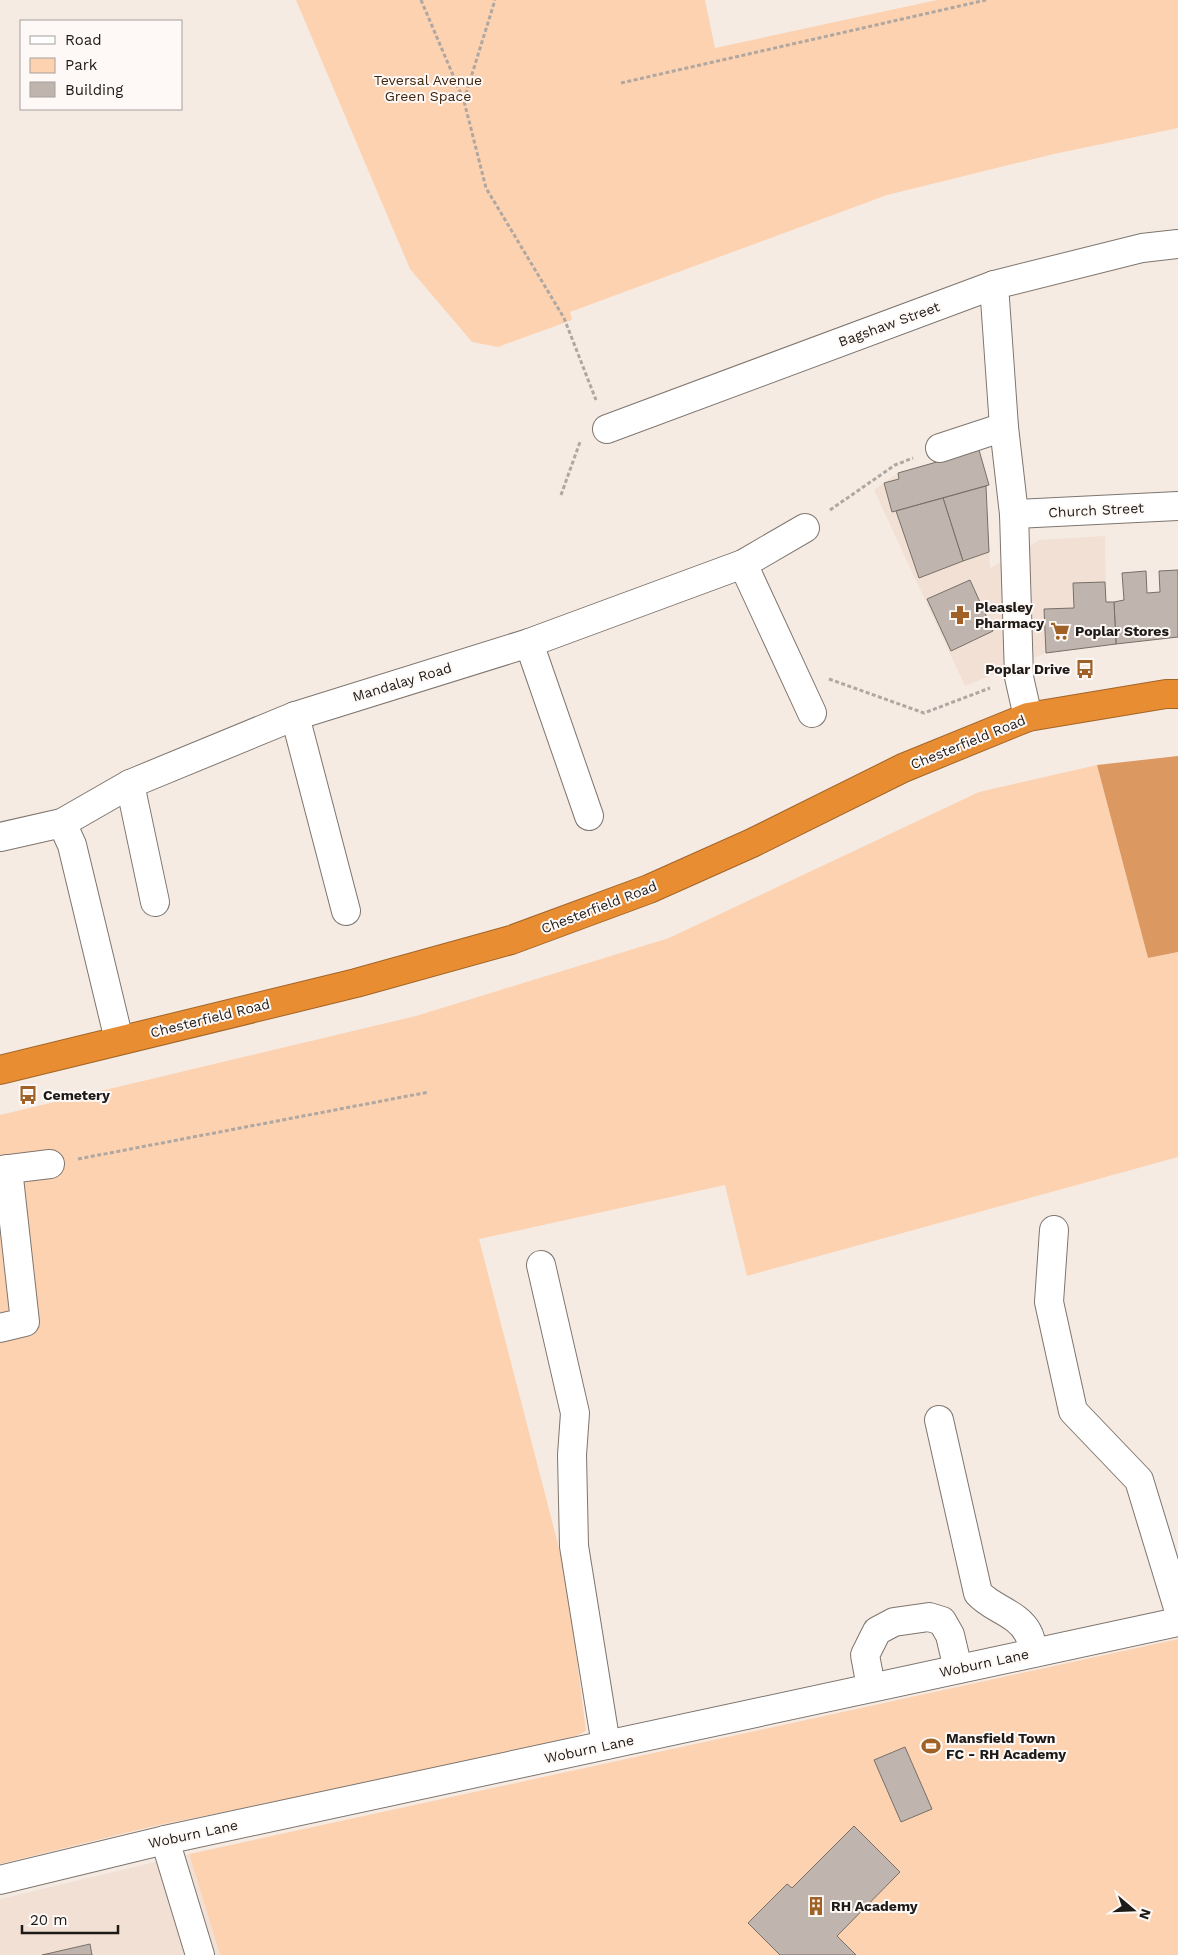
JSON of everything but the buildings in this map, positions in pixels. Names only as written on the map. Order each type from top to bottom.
[{"type":"highway","name":"Chesterfield Road","points":[[0,1070],[356,982],[511,940],[649,889],[752,843],[903,768],[1028,717],[1166,694],[1178,694]]},
{"type":"street","name":"Bagshaw Street","points":[[607,429],[994,285],[1142,248],[1178,244]]},
{"type":"street","points":[[994,285],[1004,426],[1014,514],[1019,677],[1028,717]]},
{"type":"street","points":[[940,448],[1004,426]]},
{"type":"street","name":"Church Street","points":[[1014,514],[1178,506]]},
{"type":"street","name":"Mandalay Road","points":[[0,837],[62,822],[130,784],[295,716],[529,643],[743,564],[805,528]]},
{"type":"street","points":[[743,564],[812,713]]},
{"type":"street","points":[[529,643],[589,816]]},
{"type":"street","points":[[295,716],[346,911]]},
{"type":"street","points":[[130,784],[155,902]]},
{"type":"street","points":[[62,822],[72,845],[120,1040]]},
{"type":"street","points":[[0,1328],[25,1322],[4,1169],[50,1164]]},
{"type":"street","points":[[1054,1230],[1049,1302],[1073,1411],[1139,1480],[1178,1608]]},
{"type":"street","points":[[541,1265],[575,1413],[572,1455],[574,1546],[606,1745]]},
{"type":"street","points":[[939,1420],[978,1593],[986,1602],[1015,1617],[1028,1633],[1033,1653]]},
{"type":"street","points":[[872,1687],[865,1655],[870,1641],[877,1631],[894,1622],[929,1617],[942,1621],[950,1635],[958,1669]]},
{"type":"street","name":"Woburn Lane","points":[[0,1880],[165,1840],[1178,1622]]},
{"type":"street","points":[[165,1840],[200,1955]]},
{"type":"path","points":[[421,0],[464,101],[486,188],[564,318],[607,429],[578,443],[561,495]]},
{"type":"path","points":[[464,101],[495,0]]},
{"type":"path","points":[[621,83],[986,0]]},
{"type":"path","points":[[805,528],[896,465],[940,448]]},
{"type":"path","points":[[825,677],[924,713],[1019,677]]},
{"type":"path","points":[[50,1164],[429,1092]]},
{"type":"shaded area","points":[[979,450],[989,485],[986,487],[990,568],[1040,540],[1105,536],[1106,601],[1114,602],[1116,644],[1046,653],[965,686],[874,490],[898,473]]},
{"type":"shaded area","points":[[1178,756],[1178,952],[1148,958],[1097,765]]},
{"type":"shaded area","points":[[189,1854],[220,1955],[0,1955],[0,1899]]},
{"type":"green space","name":"Teversal Avenue Green Space","points":[[296,0],[705,0],[715,48],[937,0],[1178,0],[1178,128],[1054,154],[887,195],[570,312],[572,320],[498,347],[472,342],[410,269]]},
{"type":"green space","points":[[1097,765],[1148,958],[1178,952],[1178,1157],[747,1276],[725,1185],[479,1239],[566,1575],[586,1731],[561,1743],[150,1827],[0,1864],[0,1115],[416,1016],[669,938],[979,792]]},
{"type":"green space","name":"Mansfield Town FC - RH Academy","points":[[1178,1639],[1178,1955],[220,1955],[189,1854]]},
{"type":"place","name":"Pleasley Pharmacy","points":[[960,615]]},
{"type":"place","name":"Poplar Stores","points":[[1060,631]]},
{"type":"place","name":"Poplar Drive","points":[[1085,669]]},
{"type":"place","name":"Cemetery","points":[[28,1095]]},
{"type":"place","name":"Mansfield Town FC - RH Academy","points":[[931,1746]]},
{"type":"place","name":"RH Academy","points":[[816,1906]]}]
